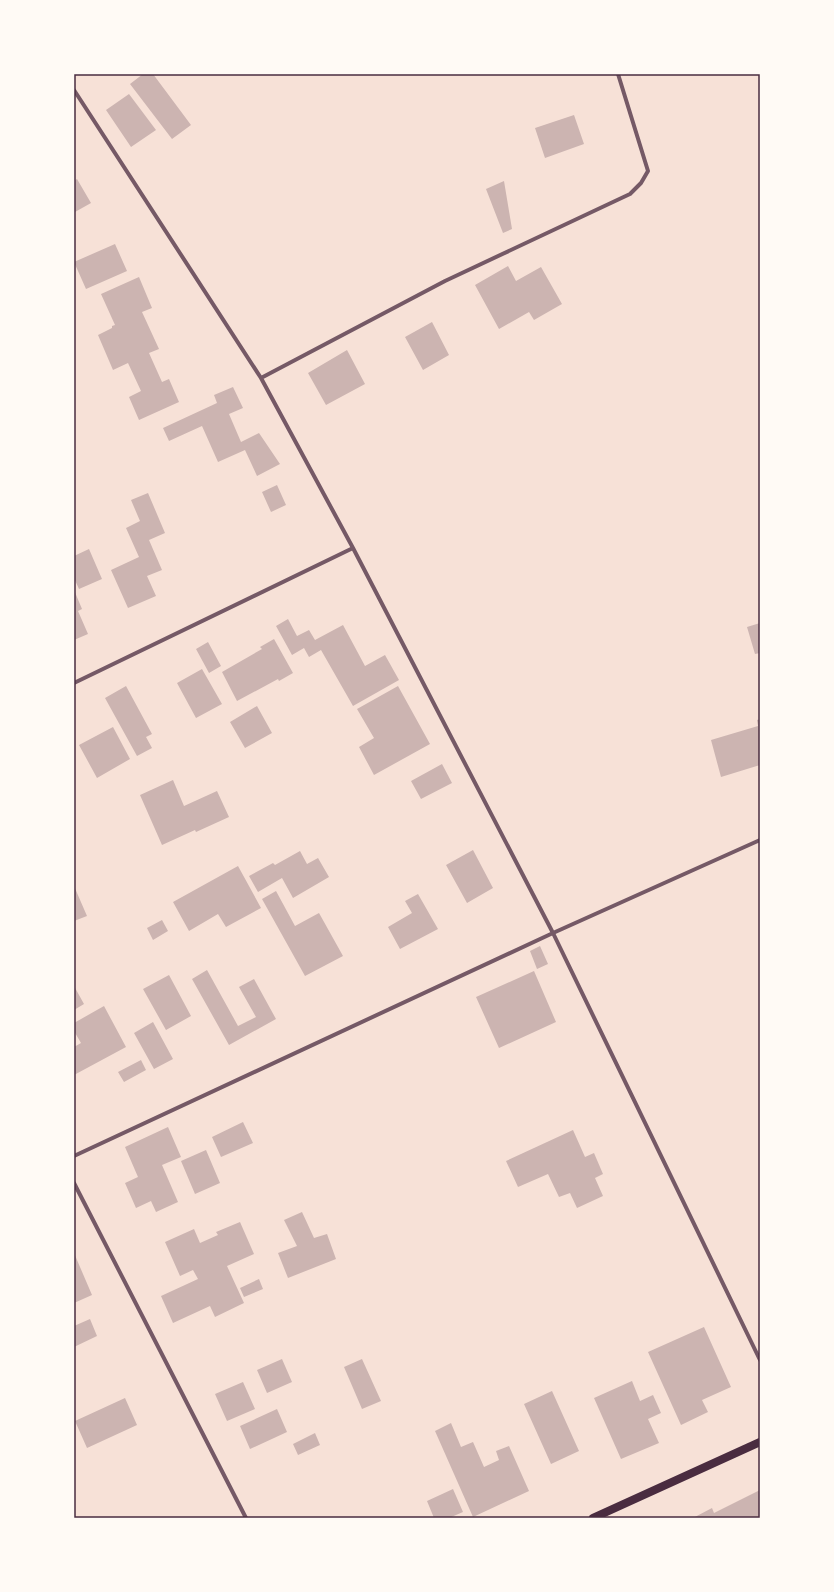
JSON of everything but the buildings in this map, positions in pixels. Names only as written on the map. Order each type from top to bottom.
[{"type":"main road","points":[[593,1518],[760,1442]]},
{"type":"street","points":[[261,378],[445,281],[630,194],[641,183],[648,171],[618,74]]},
{"type":"street","points":[[74,90],[261,378],[353,548],[553,933],[760,1360]]},
{"type":"street","points":[[74,683],[353,548]]},
{"type":"street","points":[[74,1156],[553,933],[760,840]]},
{"type":"street","points":[[74,1183],[246,1518]]}]
